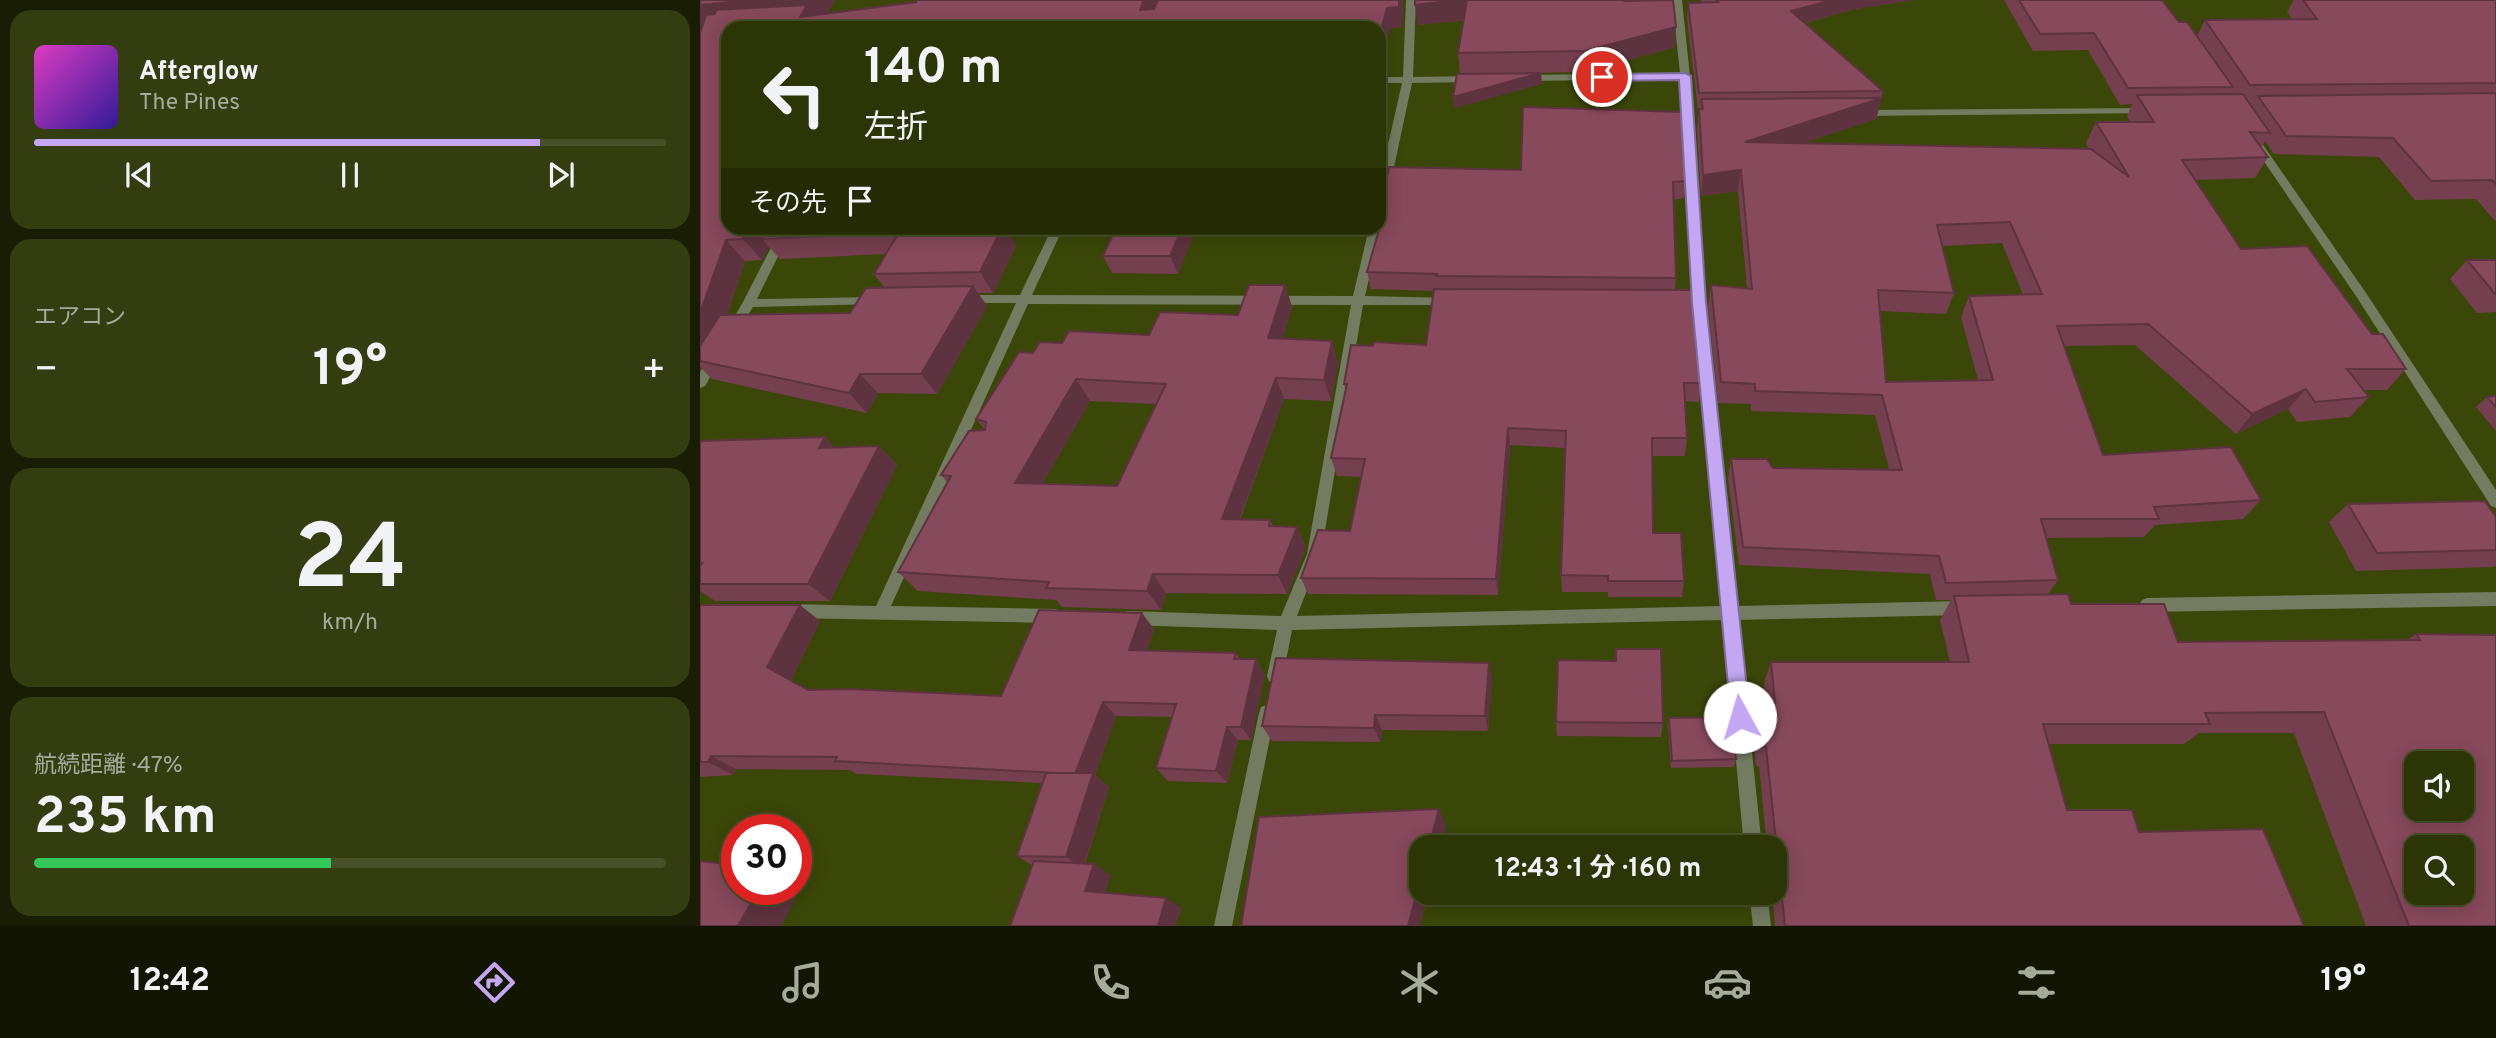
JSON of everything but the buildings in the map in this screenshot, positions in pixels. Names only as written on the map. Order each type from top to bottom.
[{"type":"street","points":[[1386,178],[1408,80],[1411,0]]},
{"type":"street","points":[[1677,0],[1689,115],[1692,302],[1729,612],[1752,835]]},
{"type":"street","points":[[1505,78],[1685,76]]},
{"type":"street","points":[[1386,80],[1491,79]]},
{"type":"street","points":[[1843,113],[2164,110]]},
{"type":"street","points":[[1689,115],[1703,115]]},
{"type":"street","points":[[2250,133],[2360,293],[2496,502]]},
{"type":"street","points":[[700,383],[749,303],[783,235]]},
{"type":"street","points":[[881,611],[1054,235]]},
{"type":"street","points":[[1223,926],[1286,623],[1314,554],[1358,301],[1373,235]]},
{"type":"street","points":[[955,300],[1467,301]]},
{"type":"street","points":[[749,303],[886,301]]},
{"type":"street","points":[[2133,605],[2496,599]]},
{"type":"street","points":[[1118,618],[1286,623],[1980,608]]},
{"type":"street","points":[[770,611],[881,611],[1077,617]]},
{"type":"street","points":[[1760,905],[1762,926]]},
{"type":"route","points":[[1602,77],[1685,76],[1699,302],[1740,717]]}]
